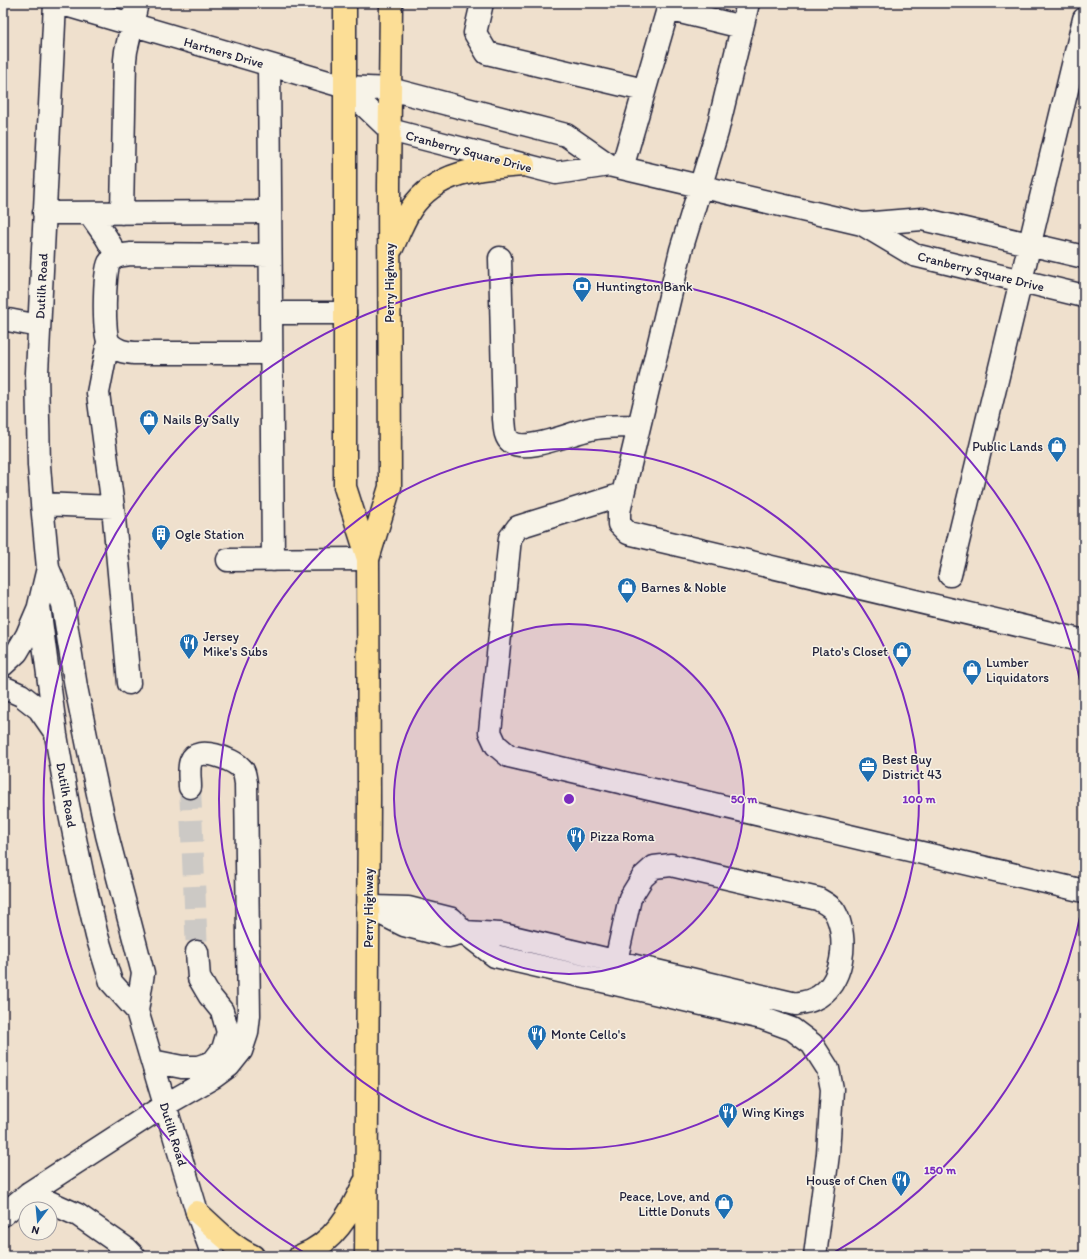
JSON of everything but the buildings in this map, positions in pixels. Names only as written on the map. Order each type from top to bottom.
[{"type":"main road","name":"Perry Highway","points":[[345,3],[345,487],[368,559]]},
{"type":"main road","name":"Perry Highway","points":[[366,1256],[368,559],[390,487],[389,254],[391,3]]},
{"type":"main road","points":[[389,254],[411,208],[431,188],[452,176],[466,171],[483,168],[524,165]]},
{"type":"main road","points":[[300,1256],[321,1244],[341,1224],[354,1205],[366,1178]]},
{"type":"main road","points":[[197,1212],[233,1243],[246,1253],[254,1256]]},
{"type":"street","name":"Dutilh Road","points":[[55,3],[37,373],[37,417],[42,504],[48,568],[63,604],[76,687],[92,766],[111,849],[143,973],[136,1011]]},
{"type":"street","name":"Hartners Drive","points":[[59,3],[345,87],[390,89]]},
{"type":"street","points":[[122,213],[125,60],[137,3]]},
{"type":"street","points":[[482,3],[475,33],[487,53],[644,90]]},
{"type":"street","points":[[748,3],[716,132],[681,250],[623,494],[619,512],[619,524],[628,533],[1084,641]]},
{"type":"street","points":[[616,166],[644,90],[668,6],[742,27]]},
{"type":"street","points":[[950,575],[1084,19]]},
{"type":"street","points":[[269,65],[274,560]]},
{"type":"street","name":"Cranberry Square Drive","points":[[345,87],[390,130],[556,173],[616,166]]},
{"type":"street","name":"Cranberry Square Drive","points":[[390,89],[566,135],[616,166],[862,224],[914,255],[1084,296]]},
{"type":"street","points":[[44,213],[270,212]]},
{"type":"street","points":[[90,213],[117,256]]},
{"type":"street","name":"Cranberry Square Drive","points":[[862,224],[922,219],[1084,257]]},
{"type":"street","points":[[129,683],[113,507],[98,393],[108,342],[105,327],[106,276],[109,263],[117,256],[130,254],[270,256]]},
{"type":"street","points":[[500,258],[504,419],[506,435],[512,442],[522,445],[535,445],[594,428],[639,426]]},
{"type":"street","points":[[271,313],[345,312]]},
{"type":"street","points":[[3,319],[39,326]]},
{"type":"street","points":[[108,342],[119,351],[134,353],[271,353]]},
{"type":"street","points":[[623,494],[518,527],[510,538],[490,732],[496,745],[509,756],[1084,891]]},
{"type":"street","points":[[42,504],[113,507]]},
{"type":"street","points":[[228,560],[368,559]]},
{"type":"street","name":"Dutilh Road","points":[[48,568],[39,606],[56,735],[71,820],[97,936],[111,982],[136,1011],[197,1212],[213,1256]]},
{"type":"street","points":[[3,665],[17,652],[27,635],[39,606]]},
{"type":"street","points":[[3,686],[21,695],[39,709],[56,735]]},
{"type":"street","points":[[3,1215],[29,1193],[165,1105],[214,1077],[230,1066],[241,1051],[247,1033],[249,1015],[246,783],[243,769],[232,761],[217,756],[201,754],[194,756],[190,762],[190,787]]},
{"type":"street","points":[[368,907],[404,925],[448,936],[464,932],[500,934],[796,1004],[815,999],[829,989],[838,973],[843,951],[841,930],[835,910],[818,899],[670,865],[654,867],[643,877],[630,898],[616,961]]},
{"type":"street","points":[[464,932],[495,956],[762,1018],[792,1029],[812,1044],[828,1068],[832,1090],[828,1154],[815,1256]]},
{"type":"street","points":[[152,1061],[182,1067],[198,1067],[213,1062],[224,1049],[228,1032],[222,1011],[209,995],[199,978],[197,952]]},
{"type":"street","points":[[29,1193],[78,1215],[127,1249],[134,1256]]},
{"type":"shaded area","points":[[3,3],[1084,3],[1084,1256],[3,1256]]},
{"type":"tunnel","points":[[190,787],[197,952]]},
{"type":"place","name":"Huntington Bank","points":[[582,303]]},
{"type":"place","name":"Nails By Sally","points":[[149,436]]},
{"type":"place","name":"Public Lands","points":[[1057,463]]},
{"type":"place","name":"Ogle Station","points":[[161,551]]},
{"type":"place","name":"Barnes & Noble","points":[[627,604]]},
{"type":"place","name":"Jersey Mike's Subs","points":[[189,660]]},
{"type":"place","name":"Plato's Closet","points":[[902,668]]},
{"type":"place","name":"Lumber Liquidators","points":[[972,686]]},
{"type":"place","name":"Best Buy District 43","points":[[868,783]]},
{"type":"place","name":"Pizza Roma","points":[[576,853]]},
{"type":"place","name":"Monte Cello's","points":[[537,1051]]},
{"type":"place","name":"Wing Kings","points":[[728,1129]]},
{"type":"place","name":"House of Chen","points":[[901,1197]]},
{"type":"place","name":"Peace, Love, and Little Donuts","points":[[724,1220]]}]
